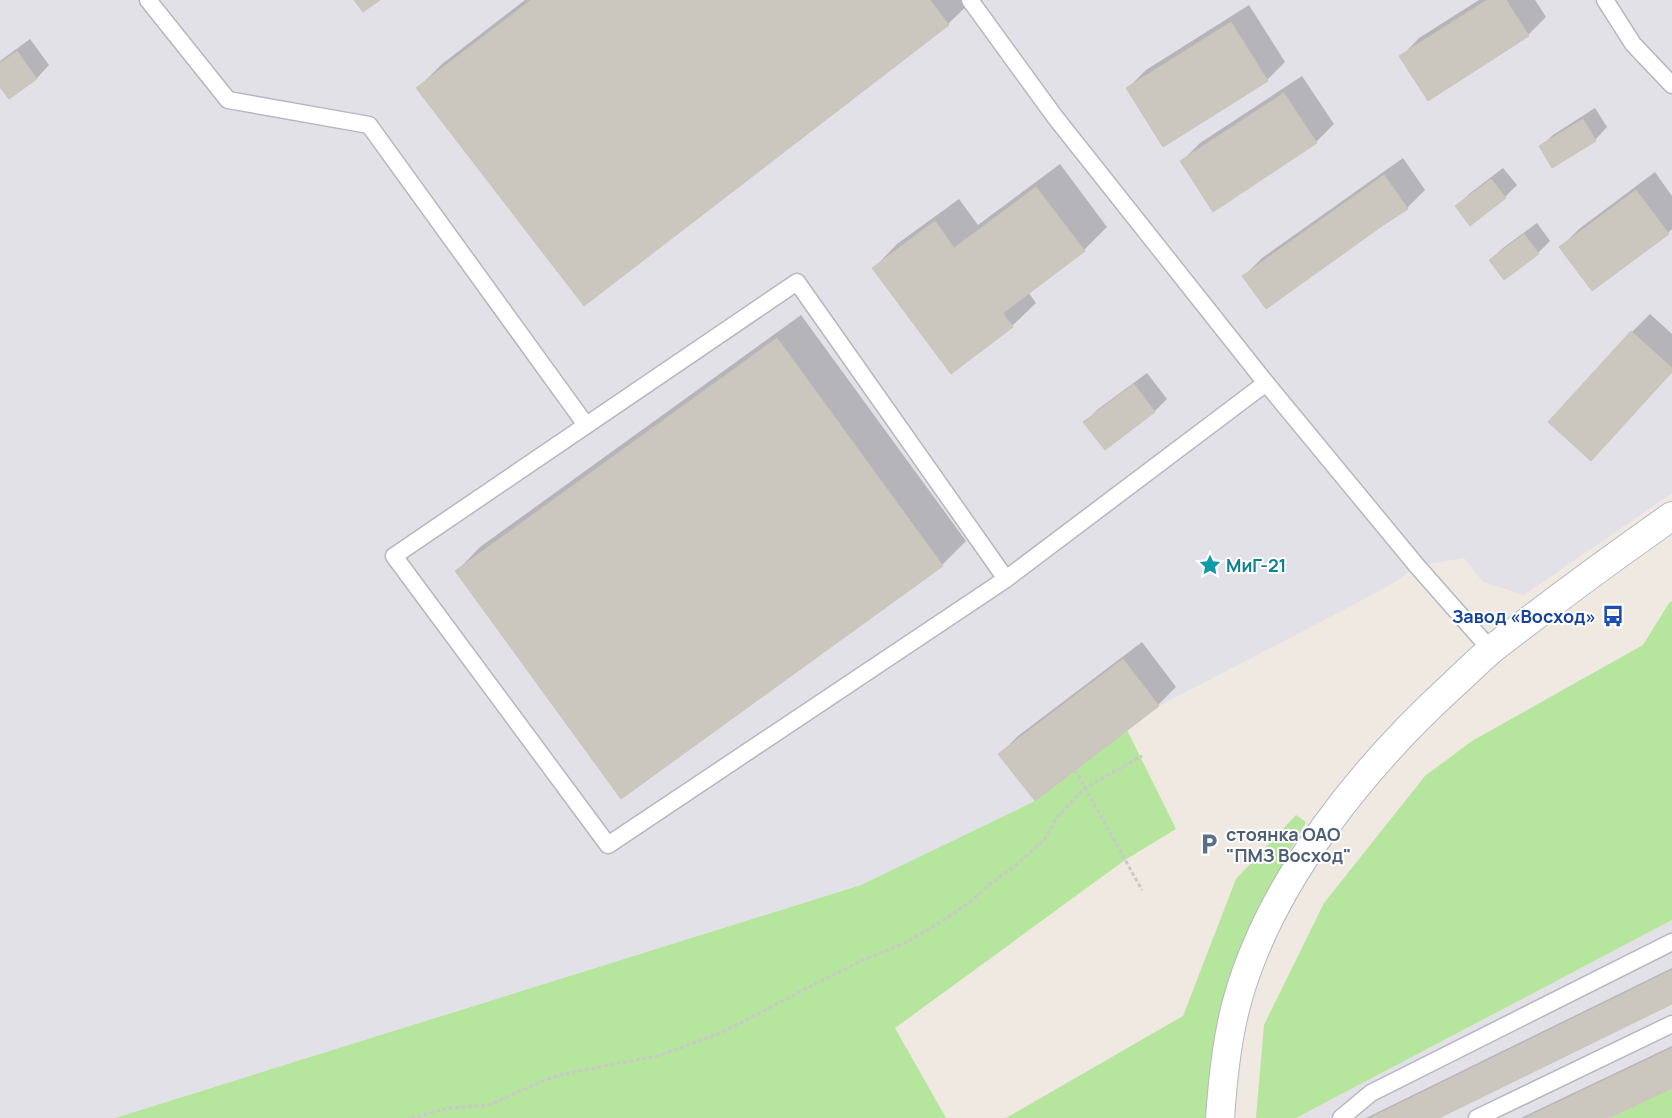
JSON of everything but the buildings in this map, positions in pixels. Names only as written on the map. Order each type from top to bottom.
[{"type":"main road","points":[[1220,1118],[1223,1079],[1238,998],[1259,941],[1297,869],[1327,825],[1380,758],[1432,704],[1491,650],[1587,576],[1672,516]]},
{"type":"lane","points":[[148,0],[228,100],[369,125],[586,425]]},
{"type":"lane","points":[[970,0],[1055,117],[1266,383],[1417,566],[1491,650]]},
{"type":"lane","points":[[1605,0],[1633,44],[1672,85]]},
{"type":"lane","points":[[1006,579],[797,282],[394,556],[608,845],[1006,579],[1266,383]]},
{"type":"lane","points":[[1341,1118],[1371,1093],[1672,942]]},
{"type":"lane","points":[[1476,1118],[1672,1024]]},
{"type":"path","points":[[411,1118],[448,1108],[489,1105],[547,1079],[661,1054],[723,1032],[846,968],[907,942],[970,902],[991,882],[1015,866],[1044,840],[1057,817],[1085,788],[1142,756]]},
{"type":"path","points":[[1075,770],[1142,890]]},
{"type":"shaded area","points":[[0,0],[1672,0],[1672,493],[1524,595],[1483,582],[1464,558],[1417,566],[1374,594],[1159,706],[1035,801],[861,885],[115,1118],[0,1118]]},
{"type":"shaded area","points":[[1672,920],[1672,1088],[1609,1118],[1296,1118]]},
{"type":"green space","points":[[1672,601],[1672,920],[1296,1118],[1256,1118],[1264,1025],[1324,903],[1425,776],[1472,741],[1643,645]]},
{"type":"green space","points":[[1127,730],[1176,829],[1125,860],[895,1028],[946,1118],[115,1118],[861,885],[1035,801]]},
{"type":"green space","points":[[1296,815],[1306,822],[1287,856],[1241,955],[1213,1118],[1006,1118],[1183,1016],[1236,879]]},
{"type":"green space","points":[[1672,1088],[1672,1118],[1609,1118]]},
{"type":"place","name":"МиГ-21","points":[[1210,565]]},
{"type":"place","name":"Завод «Восход»","points":[[1613,616]]},
{"type":"place","name":"стоянка ОАО \"ПМЗ Восход\"","points":[[1209,844]]}]
